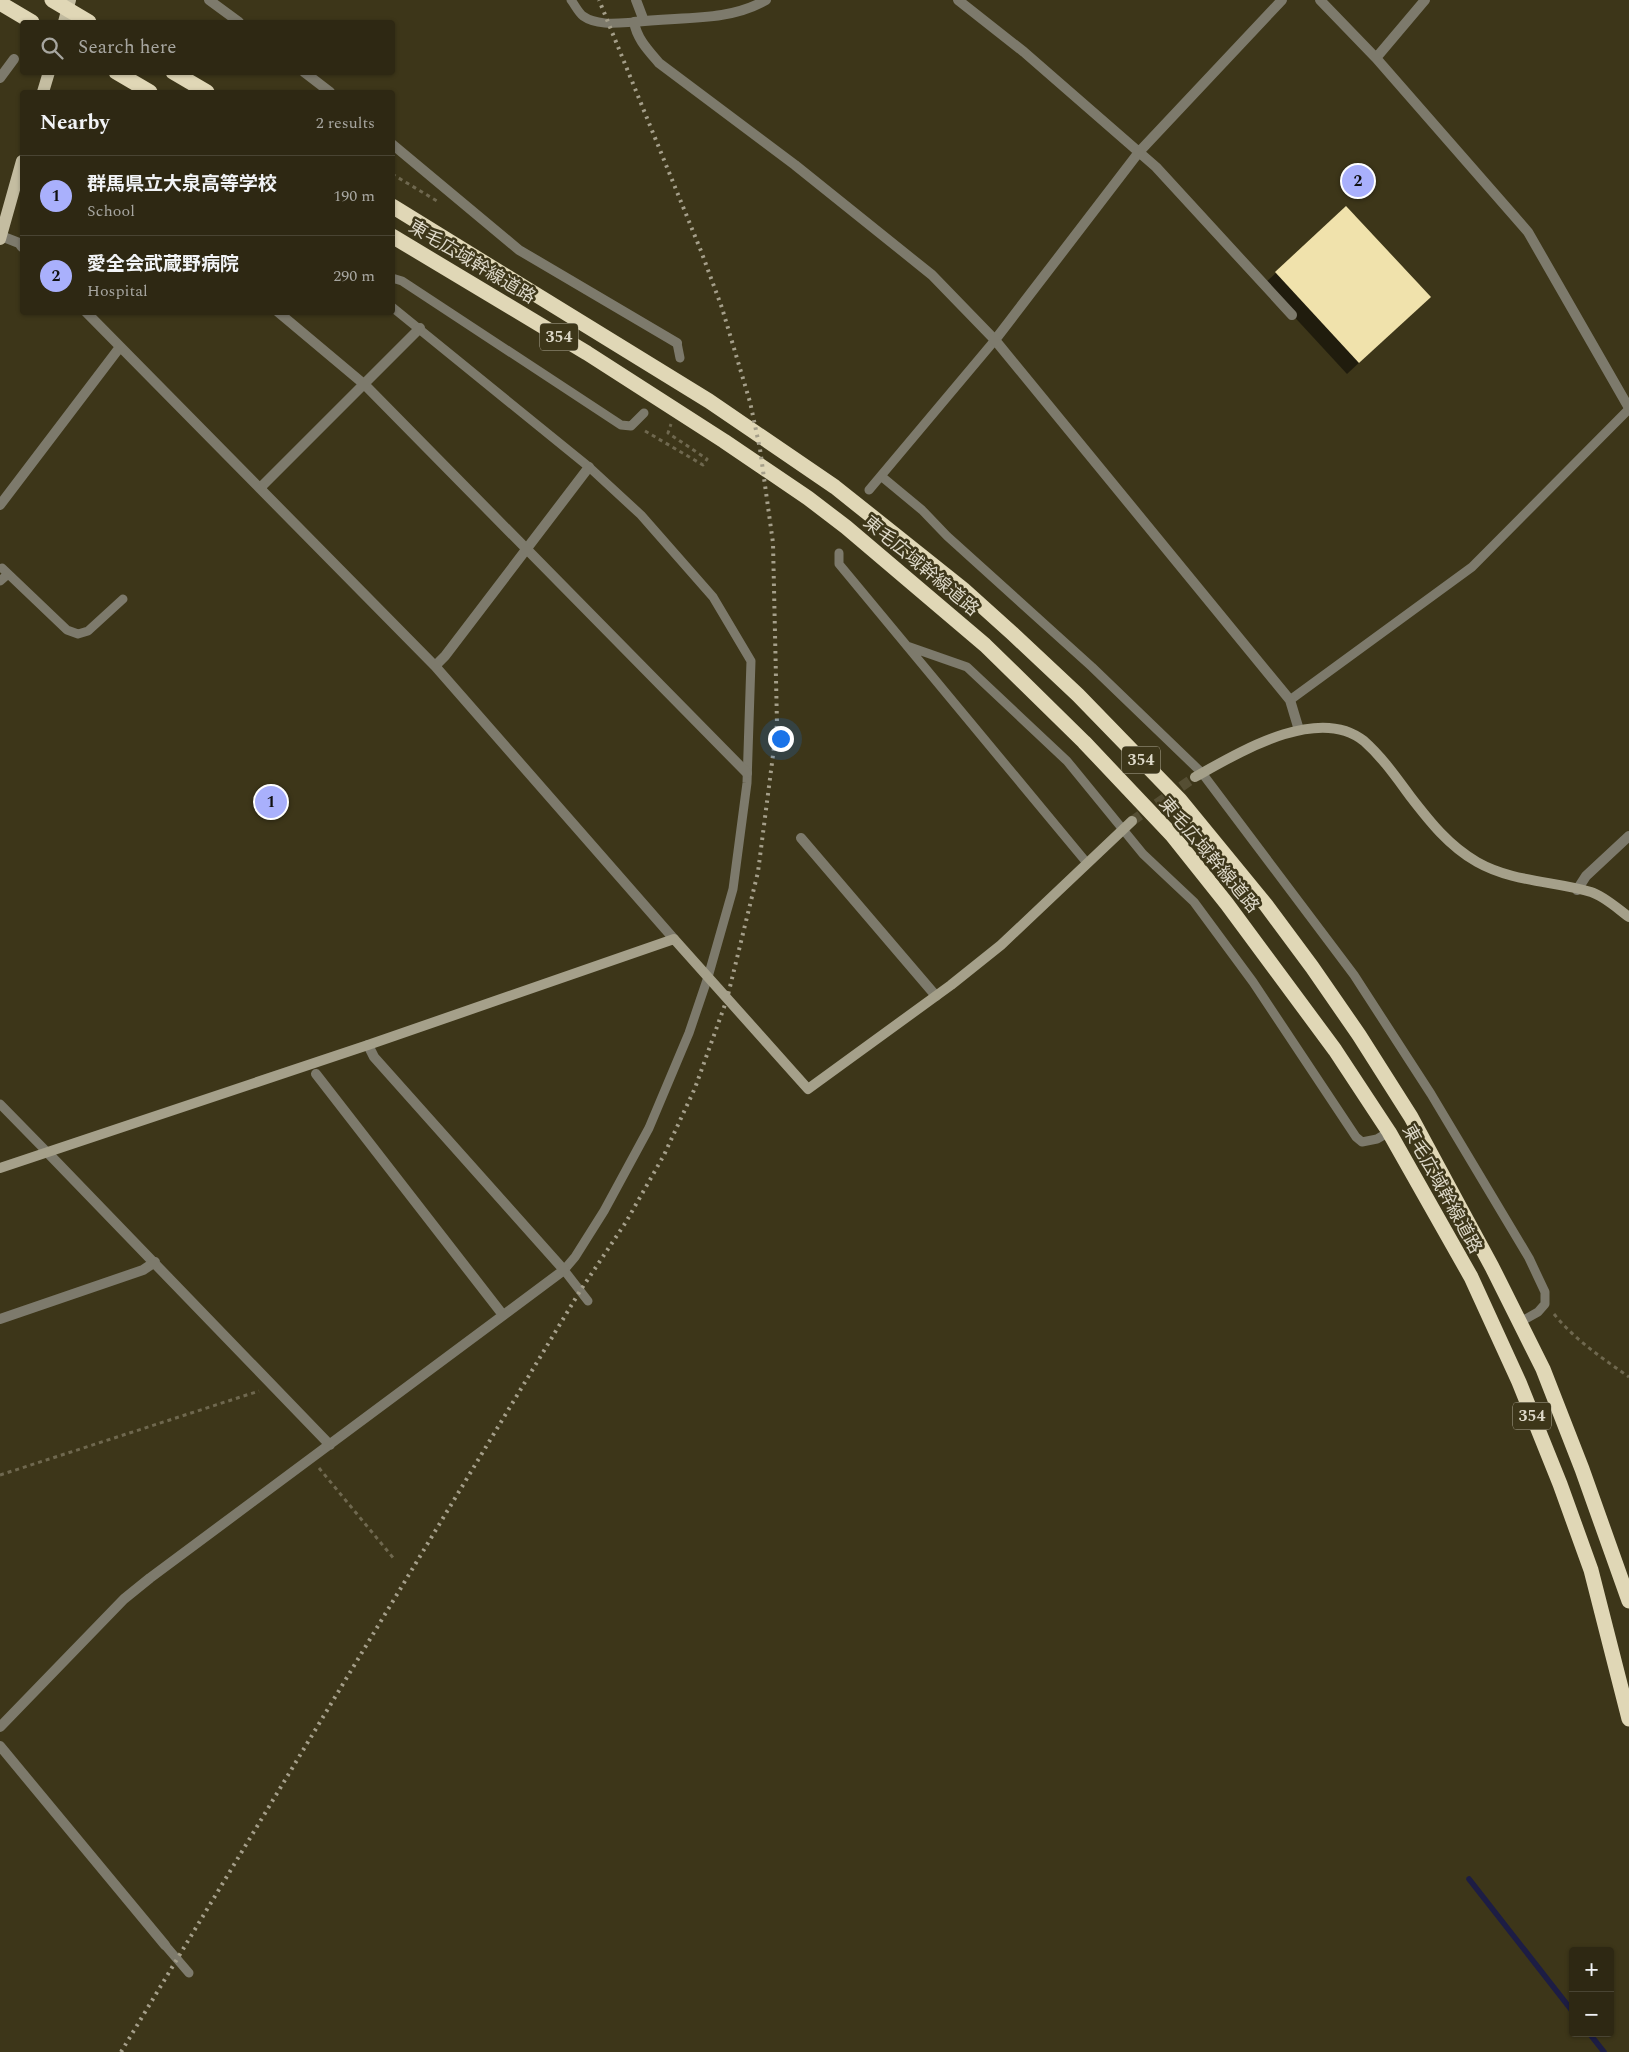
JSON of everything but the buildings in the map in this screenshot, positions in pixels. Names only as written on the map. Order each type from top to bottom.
[{"type":"highway","points":[[52,0],[67,11],[85,20]]},
{"type":"highway","points":[[0,3],[29,20]]},
{"type":"highway","points":[[121,75],[147,90]]},
{"type":"highway","points":[[178,75],[204,90]]},
{"type":"highway","name":"東毛広域幹線道路","points":[[395,208],[709,401],[804,465],[872,515],[963,589],[1078,694],[1180,800],[1266,905],[1359,1035],[1411,1117],[1492,1267],[1543,1369],[1582,1469],[1629,1601]]},
{"type":"highway","name":"東毛広域幹線道路","points":[[395,238],[587,354],[724,440],[808,498],[846,527],[985,645],[1084,742],[1172,835],[1228,904],[1335,1050],[1389,1132],[1471,1278],[1519,1382],[1560,1484],[1591,1570],[1629,1719]]},
{"type":"main road","points":[[44,90],[48,75]]},
{"type":"main road","points":[[0,237],[4,209],[20,166]]},
{"type":"street","points":[[209,0],[236,20]]},
{"type":"street","points":[[636,0],[639,21],[638,37],[659,63],[795,165],[922,266],[995,340],[1290,700],[1299,730]]},
{"type":"street","points":[[639,21],[724,14],[742,10],[766,0]]},
{"type":"street","points":[[958,0],[1024,52],[1156,166],[1292,315]]},
{"type":"street","points":[[995,340],[1139,152],[1282,0]]},
{"type":"street","points":[[1320,0],[1376,58],[1528,232],[1629,409]]},
{"type":"street","points":[[1376,58],[1425,0]]},
{"type":"street","points":[[0,78],[14,59]]},
{"type":"street","points":[[307,75],[325,90]]},
{"type":"street","points":[[395,147],[519,250],[677,343]]},
{"type":"street","points":[[0,237],[20,245]]},
{"type":"street","points":[[89,315],[435,666],[808,1089],[936,996],[1001,945],[1132,821]]},
{"type":"street","points":[[282,315],[365,385],[747,772]]},
{"type":"street","points":[[260,488],[420,328]]},
{"type":"street","points":[[0,505],[120,347]]},
{"type":"street","points":[[435,666],[445,656],[589,467]]},
{"type":"street","points":[[1199,775],[1265,741],[1299,730],[1320,726],[1340,729],[1362,740],[1380,757],[1435,829],[1459,850],[1479,863],[1529,881],[1593,892],[1629,917]]},
{"type":"street","points":[[1577,890],[1586,876],[1629,836]]},
{"type":"street","points":[[801,838],[936,996]]},
{"type":"street","points":[[0,1168],[368,1045],[674,939]]},
{"type":"street","points":[[0,1727],[124,1599],[564,1270],[374,1057],[368,1045]]},
{"type":"street","points":[[316,1074],[503,1315]]},
{"type":"street","points":[[47,1152],[330,1445]]},
{"type":"street","points":[[0,1319],[143,1270],[155,1262]]},
{"type":"street","points":[[0,1746],[165,1945]]},
{"type":"lane","points":[[571,0],[581,15],[589,19],[608,23],[639,21]]},
{"type":"lane","points":[[395,279],[402,281],[621,425],[631,426],[644,413]]},
{"type":"lane","points":[[395,308],[589,467],[640,515],[713,597],[750,655],[747,772],[733,889],[708,977],[689,1033],[649,1128],[604,1211],[564,1270],[588,1301]]},
{"type":"lane","points":[[869,490],[995,340]]},
{"type":"lane","points":[[677,343],[680,358]]},
{"type":"lane","points":[[1290,700],[1472,567],[1629,409]]},
{"type":"lane","points":[[881,476],[922,510],[947,536],[1092,667],[1199,775],[1354,975],[1420,1078],[1529,1258],[1545,1292],[1546,1304],[1538,1312],[1520,1322]]},
{"type":"lane","points":[[839,553],[839,564],[1088,863]]},
{"type":"lane","points":[[0,581],[5,571],[67,630],[78,634],[88,631],[123,598]]},
{"type":"lane","points":[[907,646],[967,668],[1067,761],[1143,854],[1194,902],[1253,982],[1356,1137],[1362,1142],[1377,1139],[1389,1132]]},
{"type":"lane","points":[[0,1104],[47,1152]]},
{"type":"lane","points":[[165,1945],[189,1973]]},
{"type":"path","points":[[651,434],[703,465],[707,459],[668,434],[671,424]]},
{"type":"path","points":[[1546,1304],[1568,1331],[1592,1351],[1629,1377]]},
{"type":"path","points":[[0,1475],[274,1386]]},
{"type":"path","points":[[312,1459],[395,1560]]},
{"type":"waterway","points":[[1469,1879],[1569,2007]]},
{"type":"waterway","points":[[1592,2037],[1604,2052]]},
{"type":"tunnel","points":[[1132,821],[1195,777]]},
{"type":"railway","points":[[121,2052],[580,1291],[626,1222],[664,1155],[695,1088],[727,999],[758,872],[777,724],[773,543],[760,449],[750,402],[722,308],[701,251],[599,0]]},
{"type":"place","name":"愛全会武蔵野病院","points":[[1358,181]]},
{"type":"place","name":"群馬県立大泉高等学校","points":[[271,802]]}]
